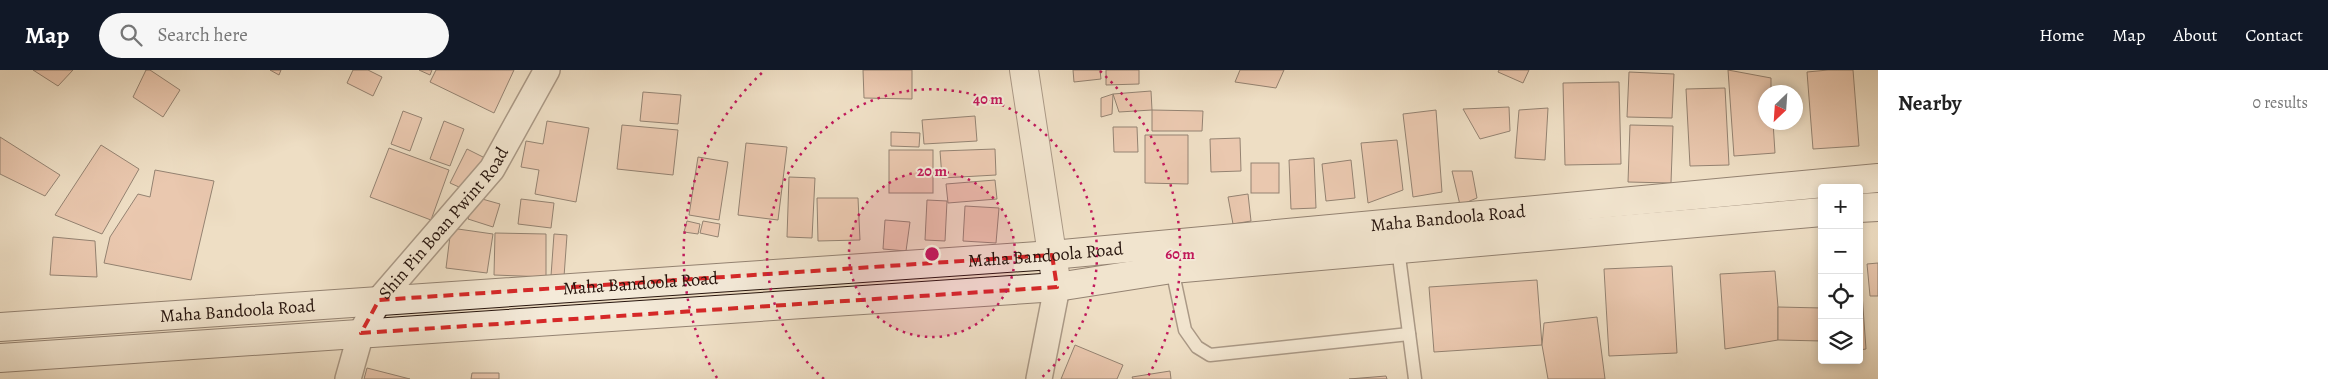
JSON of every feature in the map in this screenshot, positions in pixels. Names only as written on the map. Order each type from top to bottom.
[{"type":"main road","points":[[1024,70],[1057,287]]},
{"type":"main road","name":"Maha Bandoola Road","points":[[0,327],[1052,255],[1878,178]]},
{"type":"main road","points":[[1863,208],[1878,207]]},
{"type":"main road","name":"Maha Bandoola Road","points":[[0,358],[1057,287],[1172,269],[1818,212]]},
{"type":"street","name":"Shin Pin Boan Pwint Road","points":[[348,379],[361,333],[379,300],[492,169],[547,70]]},
{"type":"street","points":[[1039,379],[1057,287]]},
{"type":"lane","points":[[1398,249],[1415,379]]},
{"type":"lane","points":[[1172,269],[1185,330],[1197,347],[1210,355],[1409,334]]},
{"type":"highlighted area","points":[[1052,255],[1057,287],[361,333],[379,300]]},
{"type":"building","points":[[33,70],[73,70],[58,86]]},
{"type":"building","points":[[146,70],[150,70],[180,90],[163,117],[133,97]]},
{"type":"building","points":[[270,70],[281,70],[279,75]]},
{"type":"building","points":[[353,70],[368,70],[382,77],[373,96],[347,83]]},
{"type":"building","points":[[419,70],[432,70],[430,75]]},
{"type":"building","points":[[436,70],[514,70],[494,113],[430,82]]},
{"type":"building","points":[[863,70],[912,70],[912,99],[864,98]]},
{"type":"building","points":[[1073,70],[1100,70],[1101,79],[1074,82]]},
{"type":"building","points":[[1106,70],[1139,70],[1139,84],[1106,85]]},
{"type":"building","points":[[1240,70],[1284,70],[1276,88],[1235,82]]},
{"type":"building","points":[[1499,70],[1529,70],[1523,83],[1498,72]]},
{"type":"building","points":[[1728,70],[1771,78],[1771,85],[1758,85],[1758,130],[1774,130],[1775,153],[1734,156]]},
{"type":"building","points":[[1853,70],[1859,146],[1813,149],[1807,72]]},
{"type":"building","points":[[1629,72],[1674,74],[1672,118],[1627,117]]},
{"type":"building","points":[[1619,82],[1621,164],[1565,165],[1563,83]]},
{"type":"building","points":[[1725,88],[1729,165],[1690,166],[1686,89]]},
{"type":"building","points":[[1151,91],[1152,110],[1119,112],[1113,94]]},
{"type":"building","points":[[643,92],[681,95],[678,124],[640,121]]},
{"type":"building","points":[[1113,94],[1112,114],[1101,117],[1101,98]]},
{"type":"building","points":[[1509,107],[1510,131],[1480,139],[1463,109]]},
{"type":"building","points":[[1548,108],[1545,160],[1515,158],[1519,110]]},
{"type":"building","points":[[1152,110],[1203,111],[1202,131],[1152,131]]},
{"type":"building","points":[[1436,110],[1442,192],[1413,197],[1403,114]]},
{"type":"building","points":[[403,111],[422,118],[410,151],[391,144]]},
{"type":"building","points":[[975,116],[977,141],[924,144],[922,120]]},
{"type":"building","points":[[444,121],[464,129],[450,166],[430,159]]},
{"type":"building","points":[[547,121],[589,128],[576,202],[535,194],[539,170],[521,167],[526,141],[543,144]]},
{"type":"building","points":[[622,125],[678,130],[673,175],[617,169]]},
{"type":"building","points":[[1630,125],[1673,126],[1671,183],[1628,182]]},
{"type":"building","points":[[1113,127],[1137,127],[1138,152],[1114,152]]},
{"type":"building","points":[[891,132],[920,133],[919,147],[891,146]]},
{"type":"building","points":[[1145,135],[1188,135],[1188,184],[1145,183]]},
{"type":"building","points":[[0,137],[60,175],[45,196],[0,174]]},
{"type":"building","points":[[1240,138],[1241,171],[1211,172],[1210,139]]},
{"type":"building","points":[[1397,140],[1403,190],[1368,203],[1361,143]]},
{"type":"building","points":[[746,143],[787,147],[778,220],[738,215]]},
{"type":"building","points":[[101,145],[139,169],[102,234],[55,215]]},
{"type":"building","points":[[389,148],[449,170],[431,220],[370,197]]},
{"type":"building","points":[[467,149],[485,158],[468,191],[450,183]]},
{"type":"building","points":[[995,149],[996,175],[942,178],[940,151]]},
{"type":"building","points":[[889,150],[933,150],[933,193],[889,193]]},
{"type":"building","points":[[698,157],[728,162],[719,220],[689,215]]},
{"type":"building","points":[[1314,158],[1316,208],[1291,209],[1289,160]]},
{"type":"building","points":[[1351,160],[1355,198],[1326,201],[1322,164]]},
{"type":"building","points":[[1251,163],[1279,163],[1279,193],[1251,193]]},
{"type":"building","points":[[155,170],[214,181],[191,280],[104,263],[110,237],[138,194],[150,197]]},
{"type":"building","points":[[1452,171],[1472,171],[1477,198],[1460,205]]},
{"type":"building","points":[[789,177],[815,178],[812,238],[787,237]]},
{"type":"building","points":[[995,180],[997,199],[948,203],[946,184]]},
{"type":"building","points":[[1248,194],[1251,221],[1233,224],[1228,197]]},
{"type":"building","points":[[475,197],[500,204],[493,227],[468,219]]},
{"type":"building","points":[[817,198],[858,198],[860,240],[818,241]]},
{"type":"building","points":[[521,199],[554,203],[551,228],[518,224]]},
{"type":"building","points":[[927,200],[947,201],[945,241],[925,240]]},
{"type":"building","points":[[965,206],[999,208],[996,243],[963,241]]},
{"type":"building","points":[[885,220],[910,222],[906,251],[883,249]]},
{"type":"building","points":[[687,221],[700,224],[698,234],[684,232]]},
{"type":"building","points":[[703,221],[720,224],[718,237],[700,233]]},
{"type":"building","points":[[451,228],[493,234],[487,273],[446,268]]},
{"type":"building","points":[[495,233],[546,234],[546,277],[494,275]]},
{"type":"building","points":[[554,234],[567,235],[564,277],[551,276]]},
{"type":"building","points":[[53,237],[95,241],[97,277],[50,275]]},
{"type":"building","points":[[1878,263],[1878,296],[1870,296],[1867,264]]},
{"type":"building","points":[[1672,266],[1677,353],[1609,356],[1604,269]]},
{"type":"building","points":[[1775,271],[1778,340],[1725,349],[1720,274]]},
{"type":"building","points":[[1537,280],[1542,345],[1434,352],[1429,287]]},
{"type":"building","points":[[1778,307],[1818,308],[1818,341],[1778,340]]},
{"type":"building","points":[[1863,308],[1866,349],[1863,349]]},
{"type":"building","points":[[1597,317],[1605,379],[1548,379],[1542,345],[1544,323]]},
{"type":"building","points":[[1075,345],[1123,365],[1117,379],[1061,379]]},
{"type":"building","points":[[367,368],[410,379],[364,379]]},
{"type":"building","points":[[1170,371],[1171,379],[1133,379],[1132,377]]},
{"type":"building","points":[[472,373],[499,373],[499,379],[471,379]]},
{"type":"building","points":[[1386,376],[1387,379],[1349,379]]}]
